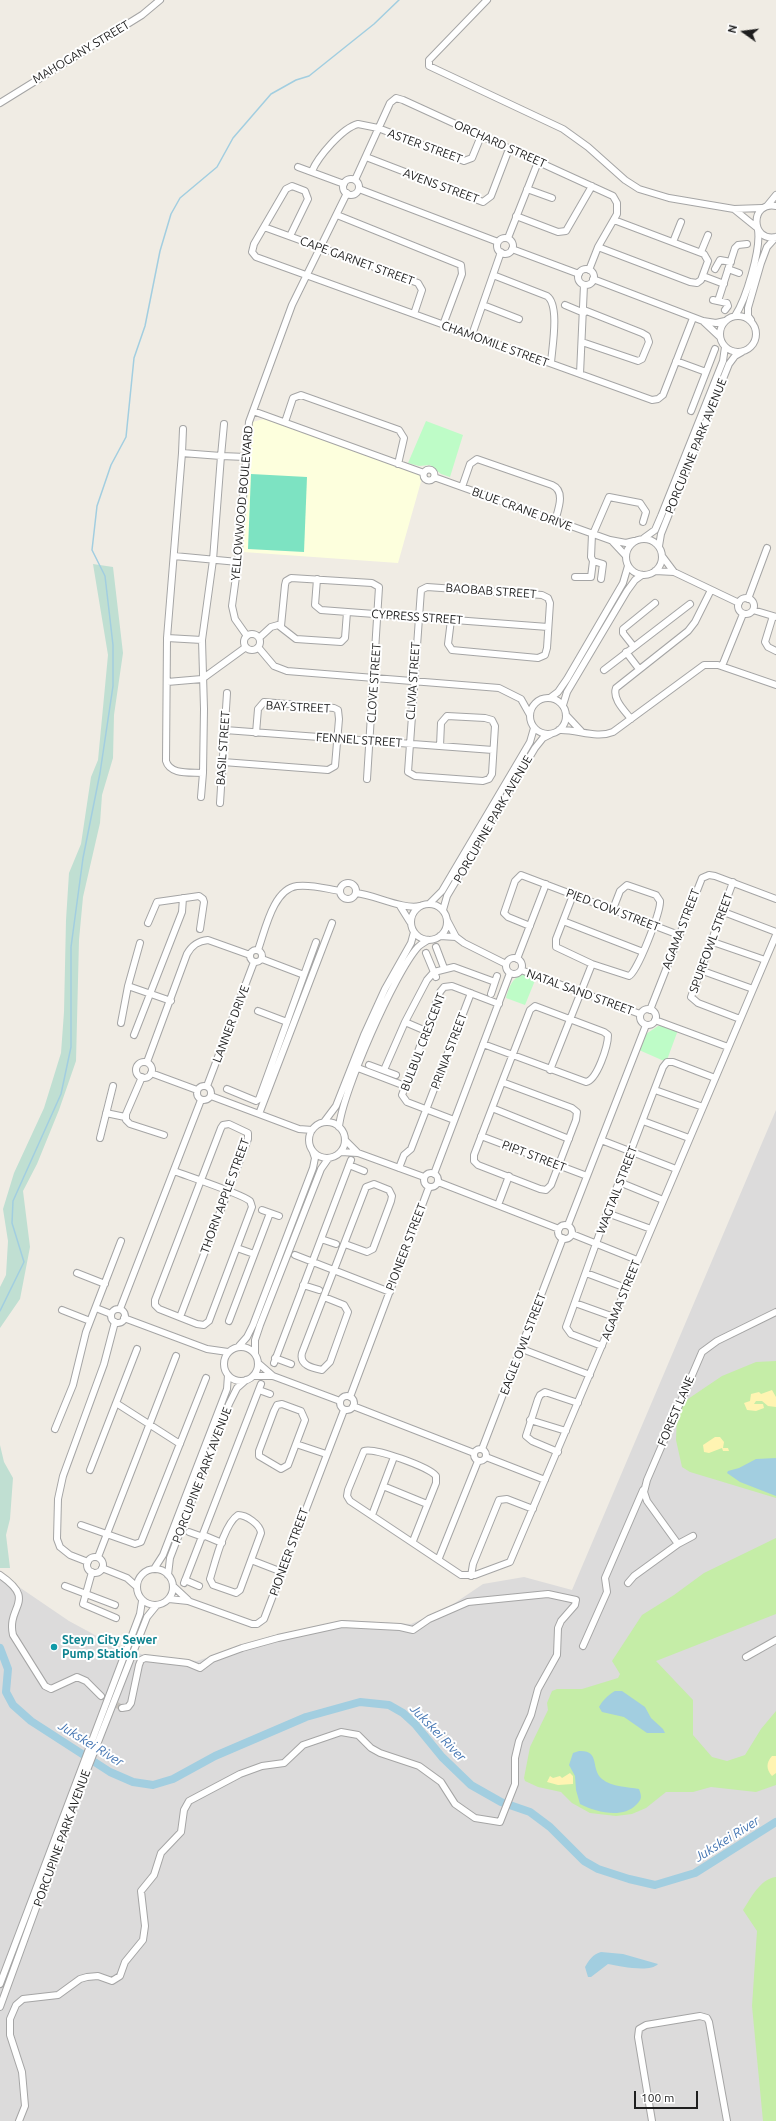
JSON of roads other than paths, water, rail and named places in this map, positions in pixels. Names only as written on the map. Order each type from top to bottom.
[{"type":"street","name":"MAHOGANY STREET","points":[[0,103],[142,15],[160,0]]},
{"type":"street","points":[[487,0],[429,60],[429,66],[519,107],[562,129],[588,147],[625,180],[639,189],[669,198],[734,209],[776,206]]},
{"type":"street","name":"ORCHARD STREET","points":[[355,180],[390,103],[393,99],[399,98],[610,194],[616,200],[618,210],[614,220],[598,247],[589,270]]},
{"type":"street","name":"ASTER STREET","points":[[312,171],[322,154],[350,127],[362,123],[464,161],[472,158],[481,136]]},
{"type":"street","name":"AVENS STREET","points":[[366,158],[483,202],[491,196],[509,149]]},
{"type":"street","points":[[508,238],[538,162]]},
{"type":"street","points":[[298,167],[344,184],[347,193],[354,194],[359,189]]},
{"type":"street","points":[[344,184],[348,180],[355,180],[359,184],[359,189]]},
{"type":"street","points":[[516,216],[558,232],[566,231],[592,186]]},
{"type":"street","points":[[264,227],[286,189],[294,187],[305,191],[308,199],[290,236]]},
{"type":"street","points":[[528,188],[552,198]]},
{"type":"street","points":[[359,189],[498,242]]},
{"type":"street","name":"YELLOWWOOD BOULEVARD","points":[[247,636],[235,619],[232,606],[238,562],[247,429],[292,305],[347,193]]},
{"type":"street","points":[[593,279],[704,322],[716,323],[725,321],[735,316],[741,306],[758,250],[757,215],[776,195]]},
{"type":"street","points":[[734,209],[768,237],[776,237]]},
{"type":"street","points":[[337,216],[461,265],[462,274],[443,325]]},
{"type":"street","points":[[598,247],[690,282],[697,283],[702,276],[708,261],[706,256],[701,252],[614,220]]},
{"type":"street","points":[[673,242],[681,222]]},
{"type":"street","name":"CAPE GARNET STREET","points":[[264,227],[418,282],[422,290],[414,314]]},
{"type":"street","name":"CHAMOMILE STREET","points":[[264,227],[252,252],[259,259],[655,400],[663,395],[693,318]]},
{"type":"street","points":[[701,252],[708,235]]},
{"type":"street","points":[[704,322],[720,337],[725,347],[733,351],[742,352],[750,347],[755,339],[756,330],[748,316],[748,308],[765,250],[776,237]]},
{"type":"street","points":[[498,242],[503,238],[508,238]]},
{"type":"street","points":[[508,238],[513,244],[512,249]]},
{"type":"street","points":[[498,242],[498,248],[501,252]]},
{"type":"street","points":[[725,310],[728,304],[716,300],[724,284],[736,246],[747,244]]},
{"type":"street","points":[[501,252],[506,253],[512,249]]},
{"type":"street","points":[[512,249],[579,274]]},
{"type":"street","points":[[472,335],[501,252]]},
{"type":"street","points":[[715,269],[720,260],[730,262]]},
{"type":"street","points":[[728,269],[739,273]]},
{"type":"street","points":[[579,274],[582,271],[589,270],[593,275],[593,279]]},
{"type":"street","points":[[579,274],[579,281],[584,285]]},
{"type":"street","points":[[493,275],[547,296],[553,302],[554,311],[551,363]]},
{"type":"street","points":[[702,276],[724,284]]},
{"type":"street","points":[[584,285],[591,283],[593,279]]},
{"type":"street","points":[[580,374],[584,312],[584,285]]},
{"type":"street","points":[[483,305],[519,319]]},
{"type":"street","points":[[565,305],[642,333],[647,336],[649,342],[642,359],[638,361],[582,342]]},
{"type":"street","points":[[735,316],[744,317],[752,322]]},
{"type":"street","points":[[720,337],[720,328],[725,321]]},
{"type":"street","name":"PORCUPINE PARK AVENUE","points":[[644,538],[655,530],[661,516],[723,361],[725,347]]},
{"type":"street","points":[[691,411],[715,349]]},
{"type":"street","name":"PORCUPINE PARK AVENUE","points":[[659,546],[661,534],[729,364],[735,356],[742,352]]},
{"type":"street","points":[[676,361],[706,372]]},
{"type":"street","points":[[253,411],[395,463],[404,438],[399,430],[305,396],[298,395],[293,398],[285,422]]},
{"type":"street","points":[[201,797],[203,774],[204,709],[202,640],[213,560],[224,424]]},
{"type":"street","points":[[183,429],[167,638],[167,765],[172,770],[203,774]]},
{"type":"street","points":[[182,453],[246,457]]},
{"type":"street","points":[[462,487],[470,464],[477,459],[542,481],[556,487],[559,490],[560,501],[555,521]]},
{"type":"street","name":"BLUE CRANE DRIVE","points":[[395,463],[424,474],[426,471],[431,470],[434,477],[610,540],[626,543],[634,541]]},
{"type":"street","points":[[575,578],[591,577],[593,561],[591,557],[593,534],[609,497],[640,503],[646,512],[643,522]]},
{"type":"street","points":[[550,698],[558,692],[567,679],[623,583],[628,566],[626,556],[627,550],[634,541],[644,538],[652,540],[659,546],[662,556],[674,572]]},
{"type":"street","name":"BLUE CRANE DRIVE","points":[[610,540],[626,556]]},
{"type":"street","points":[[748,599],[767,548]]},
{"type":"street","points":[[174,556],[238,562]]},
{"type":"street","points":[[655,571],[661,564],[662,556]]},
{"type":"street","points":[[593,561],[603,564],[602,579]]},
{"type":"street","points":[[628,566],[635,573],[642,575]]},
{"type":"street","points":[[521,699],[530,715],[534,728],[542,733],[551,734],[559,730],[565,724],[566,715],[563,705],[567,692],[627,591],[635,580],[642,575],[655,571],[674,572],[739,603]]},
{"type":"street","points":[[281,626],[286,581],[295,577],[317,579]]},
{"type":"street","name":"CLOVE STREET","points":[[317,579],[372,583],[379,587],[367,779]]},
{"type":"street","name":"CYPRESS STREET","points":[[317,579],[316,607],[321,610],[548,627]]},
{"type":"street","name":"BAOBAB STREET","points":[[420,592],[427,587],[542,595],[548,598],[550,602],[546,652],[545,655],[538,658],[452,650],[448,644],[451,620]]},
{"type":"street","points":[[631,719],[616,699],[615,690],[639,669],[691,629],[711,590]]},
{"type":"street","name":"CLIVIA STREET","points":[[420,592],[407,769],[410,774],[415,776],[487,781],[492,774],[493,750]]},
{"type":"street","points":[[739,603],[742,600],[748,599]]},
{"type":"street","points":[[743,614],[748,614],[752,610],[753,604],[748,599]]},
{"type":"street","points":[[634,647],[623,633],[623,629],[655,603]]},
{"type":"street","points":[[739,603],[739,610],[743,614]]},
{"type":"street","points":[[604,670],[690,604]]},
{"type":"street","points":[[752,610],[774,617],[765,642],[768,648],[776,651]]},
{"type":"street","points":[[347,612],[345,638],[341,642],[296,639],[281,626],[271,627],[259,638],[258,647],[269,662],[283,670],[493,687],[505,690],[521,699],[539,700],[550,698],[555,699],[563,705]]},
{"type":"street","points":[[722,666],[743,614]]},
{"type":"street","points":[[246,647],[244,642],[247,636],[253,634],[259,638]]},
{"type":"street","points":[[167,638],[202,640]]},
{"type":"street","points":[[167,682],[202,679],[246,647]]},
{"type":"street","points":[[246,647],[250,649],[258,647]]},
{"type":"street","points":[[626,652],[639,669]]},
{"type":"street","points":[[559,730],[581,731],[597,735],[608,735],[699,667],[708,664],[722,666],[776,685]]},
{"type":"street","name":"BASIL STREET","points":[[220,803],[227,693]]},
{"type":"street","points":[[530,715],[534,704],[539,700]]},
{"type":"street","name":"BAY STREET","points":[[222,762],[331,769],[337,762],[339,714],[338,710],[331,707],[264,702],[258,710],[256,733]]},
{"type":"street","points":[[566,715],[581,731]]},
{"type":"street","points":[[440,746],[442,720],[447,716],[461,716],[492,720],[495,726],[493,750]]},
{"type":"street","name":"PORCUPINE PARK AVENUE","points":[[430,903],[442,891],[530,742],[534,728]]},
{"type":"street","name":"FENNEL STREET","points":[[225,730],[369,742],[493,750]]},
{"type":"street","name":"PORCUPINE PARK AVENUE","points":[[443,910],[447,896],[535,748],[543,738],[551,734]]},
{"type":"street","name":"AGAMA STREET","points":[[650,1010],[702,878],[712,875],[776,899]]},
{"type":"street","name":"PIED COW STREET","points":[[530,926],[508,917],[504,913],[514,881],[519,877],[525,876],[679,935]]},
{"type":"street","name":"SPURFOWL STREET","points":[[733,882],[690,993],[692,999],[740,1019]]},
{"type":"street","points":[[340,891],[344,885],[349,884],[355,888],[356,892],[380,898],[400,906],[430,903],[443,910],[456,937]]},
{"type":"street","points":[[517,959],[546,884]]},
{"type":"street","points":[[573,895],[556,939],[556,947],[592,964],[629,976],[634,972],[643,952],[661,904],[656,895],[627,885],[620,891],[613,909]]},
{"type":"street","points":[[258,950],[275,903],[285,890],[301,886],[340,891]]},
{"type":"street","points":[[340,891],[342,896],[347,899],[352,898],[356,892]]},
{"type":"street","points":[[148,923],[157,902],[199,896],[203,899],[200,930]]},
{"type":"street","points":[[134,1035],[182,912],[183,898]]},
{"type":"street","points":[[410,922],[413,912],[420,905]]},
{"type":"street","points":[[400,906],[410,922],[414,932],[420,938],[428,940]]},
{"type":"street","points":[[721,911],[776,932]]},
{"type":"street","points":[[440,936],[446,928],[447,920]]},
{"type":"street","points":[[563,921],[643,952]]},
{"type":"street","points":[[259,1114],[332,923]]},
{"type":"street","points":[[308,1139],[312,1130],[324,1122],[336,1106],[375,1009],[411,943],[414,932]]},
{"type":"street","name":"AGAMA STREET","points":[[471,1576],[509,1564],[558,1452],[650,1229],[776,935]]},
{"type":"street","points":[[339,1127],[343,1107],[387,1000],[418,947],[428,940],[440,936],[456,937],[475,949],[506,964],[510,973]]},
{"type":"street","points":[[147,1062],[188,954],[197,942],[208,940],[214,941],[250,955],[254,962],[258,962],[262,959]]},
{"type":"street","points":[[710,941],[765,960]]},
{"type":"street","points":[[228,1089],[256,1100],[259,1099],[316,942]]},
{"type":"street","points":[[121,1023],[128,986],[140,943]]},
{"type":"street","points":[[436,947],[444,968]]},
{"type":"street","points":[[250,955],[252,951],[258,950]]},
{"type":"street","points":[[258,950],[262,955],[262,959]]},
{"type":"street","points":[[426,953],[435,974]]},
{"type":"street","points":[[262,959],[304,975]]},
{"type":"street","points":[[506,964],[510,959],[517,959]]},
{"type":"street","points":[[510,973],[517,973],[521,970],[522,965],[517,959]]},
{"type":"street","name":"LANNER DRIVE","points":[[207,1086],[254,962]]},
{"type":"street","points":[[550,1070],[592,964]]},
{"type":"street","points":[[384,1070],[404,1022],[427,980],[435,974],[444,968],[454,967],[496,979],[490,994]]},
{"type":"street","name":"NATAL SAND STREET","points":[[521,970],[582,991],[640,1014]]},
{"type":"street","points":[[700,970],[753,989]]},
{"type":"street","points":[[434,1174],[510,973]]},
{"type":"street","points":[[128,986],[171,1001]]},
{"type":"street","name":"BULBUL CRESCENT","points":[[454,1120],[426,1110],[405,1100],[402,1095],[442,989],[448,986],[499,1004]]},
{"type":"street","name":"PRINIA STREET","points":[[399,1168],[403,1156],[411,1149],[471,993]]},
{"type":"street","points":[[483,1044],[512,1054],[550,1070],[590,1082],[595,1076],[607,1045],[608,1035],[604,1032],[539,1007],[532,1008],[512,1054],[474,1155],[474,1161],[478,1165],[546,1190],[551,1186],[569,1139],[577,1116],[575,1110],[502,1082]]},
{"type":"street","points":[[644,1010],[650,1010],[655,1014],[655,1020],[652,1024],[646,1025],[641,1022],[640,1014],[644,1010]]},
{"type":"street","points":[[258,1011],[287,1022]]},
{"type":"street","points":[[655,1020],[728,1047]]},
{"type":"street","points":[[404,1022],[426,1031]]},
{"type":"street","points":[[568,1225],[646,1025]]},
{"type":"street","name":"WAGTAIL STREET","points":[[602,1346],[571,1334],[567,1330],[567,1324],[607,1212],[663,1067],[670,1061],[715,1078]]},
{"type":"street","points":[[142,1077],[137,1073],[137,1066],[142,1062],[147,1062]]},
{"type":"street","points":[[142,1077],[146,1077],[151,1073],[152,1067],[147,1062]]},
{"type":"street","points":[[369,1065],[396,1075]]},
{"type":"street","points":[[358,1068],[405,1086]]},
{"type":"street","points":[[151,1073],[197,1090]]},
{"type":"street","points":[[126,1117],[142,1077]]},
{"type":"street","points":[[100,1138],[114,1086]]},
{"type":"street","points":[[197,1090],[202,1086],[207,1086],[210,1089],[211,1096]]},
{"type":"street","points":[[197,1090],[198,1097],[202,1100]]},
{"type":"street","points":[[655,1090],[703,1107]]},
{"type":"street","points":[[211,1096],[299,1129],[312,1130]]},
{"type":"street","points":[[202,1100],[206,1100],[211,1096]]},
{"type":"street","points":[[120,1310],[202,1100]]},
{"type":"street","points":[[492,1108],[569,1139]]},
{"type":"street","points":[[106,1113],[126,1117],[130,1124],[164,1135]]},
{"type":"street","points":[[643,1121],[689,1138]]},
{"type":"street","points":[[324,1122],[334,1124],[339,1127],[345,1140],[358,1153]]},
{"type":"street","name":"THORN APPLE STREET","points":[[180,1317],[248,1139],[248,1133],[245,1130],[229,1124],[223,1125],[201,1181]]},
{"type":"street","points":[[124,1318],[207,1349],[228,1352],[239,1346],[248,1337],[254,1325],[313,1168],[315,1158],[313,1152],[308,1139],[299,1129]]},
{"type":"street","name":"PIPT STREET","points":[[481,1136],[587,1176]]},
{"type":"street","points":[[341,1152],[345,1140]]},
{"type":"street","points":[[600,1140],[676,1169]]},
{"type":"street","points":[[313,1152],[320,1157],[328,1159]]},
{"type":"street","points":[[207,1349],[218,1357],[228,1375],[238,1381],[246,1380],[253,1376],[258,1370],[258,1363],[255,1353],[255,1340],[320,1169],[328,1159],[341,1152],[358,1153],[424,1177]]},
{"type":"street","points":[[291,1364],[274,1360],[350,1162],[364,1171]]},
{"type":"street","points":[[174,1171],[201,1181],[247,1200],[252,1206],[209,1321],[200,1325],[159,1310],[155,1303],[201,1181]]},
{"type":"street","points":[[424,1177],[430,1173],[434,1174]]},
{"type":"street","points":[[434,1174],[437,1176],[438,1182]]},
{"type":"street","points":[[498,1205],[509,1176]]},
{"type":"street","points":[[424,1177],[424,1182],[429,1187],[435,1186],[438,1182]]},
{"type":"street","points":[[438,1182],[559,1229]]},
{"type":"street","points":[[619,1182],[663,1200]]},
{"type":"street","points":[[324,1297],[344,1305],[348,1312],[330,1362],[322,1370],[304,1364],[301,1357],[344,1244],[366,1187],[374,1184],[389,1190],[392,1196],[391,1201],[373,1249],[367,1252],[344,1244]]},
{"type":"street","name":"PIONEER STREET","points":[[350,1397],[429,1187]]},
{"type":"street","points":[[262,1210],[279,1216]]},
{"type":"street","points":[[607,1212],[650,1229]]},
{"type":"street","points":[[229,1321],[270,1213]]},
{"type":"street","points":[[559,1229],[561,1226],[568,1225]]},
{"type":"street","points":[[568,1225],[572,1229],[572,1234]]},
{"type":"street","points":[[559,1229],[559,1235],[563,1238],[567,1239],[572,1234]]},
{"type":"street","points":[[572,1234],[637,1260]]},
{"type":"street","name":"EAGLE OWL STREET","points":[[482,1449],[522,1349],[563,1238]]},
{"type":"street","points":[[321,1239],[336,1244]]},
{"type":"street","points":[[56,1429],[73,1385],[80,1351],[90,1321],[121,1241]]},
{"type":"street","points":[[237,1248],[254,1254]]},
{"type":"street","points":[[295,1255],[390,1292]]},
{"type":"street","points":[[77,1273],[104,1284]]},
{"type":"street","points":[[586,1273],[626,1288]]},
{"type":"street","points":[[303,1285],[319,1290]]},
{"type":"street","points":[[575,1303],[614,1317]]},
{"type":"street","points":[[96,1308],[111,1314]]},
{"type":"street","points":[[62,1310],[90,1321]]},
{"type":"street","points":[[111,1314],[115,1310],[120,1310]]},
{"type":"street","points":[[120,1310],[123,1312],[124,1318]]},
{"type":"street","name":"FOREST LANE","points":[[583,1646],[607,1592],[605,1578],[702,1352],[717,1341],[776,1312]]},
{"type":"street","points":[[88,1562],[70,1555],[60,1547],[57,1539],[58,1499],[62,1476],[104,1364],[115,1322],[112,1319],[111,1314]]},
{"type":"street","points":[[115,1322],[121,1322],[124,1318]]},
{"type":"street","points":[[239,1346],[248,1348],[255,1353]]},
{"type":"street","points":[[90,1470],[138,1349]]},
{"type":"street","points":[[522,1349],[590,1374]]},
{"type":"street","points":[[224,1366],[228,1352]]},
{"type":"street","points":[[98,1557],[176,1356]]},
{"type":"street","points":[[258,1363],[273,1376],[340,1401]]},
{"type":"street","name":"PORCUPINE PARK AVENUE","points":[[154,1569],[163,1555],[227,1389],[228,1375]]},
{"type":"street","points":[[253,1376],[273,1376]]},
{"type":"street","points":[[80,1525],[135,1544],[142,1542],[206,1378]]},
{"type":"street","name":"PORCUPINE PARK AVENUE","points":[[168,1575],[170,1558],[229,1404],[237,1388],[246,1380]]},
{"type":"street","points":[[199,1586],[185,1581],[260,1387],[270,1394]]},
{"type":"street","points":[[558,1452],[527,1438],[526,1432],[530,1420],[543,1392],[551,1393],[578,1403]]},
{"type":"street","points":[[340,1401],[345,1396],[350,1397],[353,1400],[354,1406]]},
{"type":"street","points":[[340,1401],[341,1407],[344,1410],[348,1410],[354,1406]]},
{"type":"street","points":[[116,1403],[180,1444]]},
{"type":"street","points":[[282,1404],[301,1411],[305,1416],[296,1444],[288,1465],[285,1468],[278,1468],[259,1456],[263,1440],[278,1406],[282,1404]]},
{"type":"street","points":[[354,1406],[474,1453]]},
{"type":"street","name":"PIONEER STREET","points":[[188,1601],[245,1622],[257,1624],[264,1619],[344,1410]]},
{"type":"street","points":[[530,1420],[566,1431]]},
{"type":"street","points":[[296,1444],[326,1454]]},
{"type":"street","points":[[474,1453],[477,1449],[482,1449],[486,1453],[486,1457]]},
{"type":"street","points":[[413,1541],[436,1483],[436,1476],[429,1470],[394,1457],[368,1450],[363,1452],[347,1496],[350,1501],[439,1558],[459,1574],[471,1576],[473,1564],[499,1500],[507,1499],[533,1509]]},
{"type":"street","points":[[474,1453],[475,1459],[478,1461]]},
{"type":"street","points":[[372,1515],[394,1457]]},
{"type":"street","points":[[478,1461],[484,1460],[486,1457]]},
{"type":"street","points":[[486,1457],[545,1480]]},
{"type":"street","points":[[439,1558],[478,1461]]},
{"type":"street","points":[[382,1486],[427,1504]]},
{"type":"street","points":[[645,1487],[644,1494],[648,1504],[678,1544]]},
{"type":"street","points":[[238,1515],[244,1516],[260,1529],[261,1533],[251,1560],[240,1590],[236,1593],[213,1585],[210,1579],[220,1543],[233,1518],[238,1515]]},
{"type":"street","points":[[189,1532],[216,1543],[220,1543]]},
{"type":"street","points":[[628,1583],[634,1576],[678,1544],[693,1536]]},
{"type":"street","points":[[88,1562],[91,1558],[98,1557]]},
{"type":"street","points":[[92,1572],[99,1572],[102,1568],[102,1560],[98,1557]]},
{"type":"street","points":[[251,1560],[282,1572]]},
{"type":"street","points":[[88,1562],[88,1567],[92,1572]]},
{"type":"street","points":[[102,1568],[127,1578],[136,1586],[142,1601],[151,1606],[156,1606],[169,1599],[188,1601]]},
{"type":"street","points":[[136,1586],[140,1577],[146,1571],[154,1569],[162,1571],[168,1575],[173,1586],[188,1601]]},
{"type":"street","points":[[92,1572],[83,1604],[116,1618]]},
{"type":"street","points":[[0,1575],[14,1584],[19,1593],[19,1600],[13,1625],[13,1635],[45,1686],[51,1689],[77,1677],[86,1680],[101,1696]]},
{"type":"street","points":[[127,1578],[140,1577]]},
{"type":"street","points":[[66,1586],[116,1605]]},
{"type":"street","points":[[169,1599],[173,1586]]},
{"type":"street","points":[[19,2121],[25,2106],[22,2072],[10,2036],[10,2019],[14,2008],[23,1999],[58,1995],[80,1979],[98,1976],[112,1981],[120,1976],[125,1962],[143,1940],[145,1926],[141,1891],[154,1875],[161,1853],[181,1832],[185,1806],[193,1798],[240,1774],[262,1766],[284,1763],[303,1745],[345,1732],[361,1736],[371,1748],[385,1756],[408,1761],[419,1766],[441,1782],[455,1804],[475,1818],[500,1822],[515,1784],[515,1758],[519,1741],[532,1716],[538,1689],[558,1653],[558,1628],[561,1621],[575,1605],[574,1599],[541,1595],[468,1602],[429,1619],[413,1630],[400,1627],[342,1624],[278,1638],[242,1648],[212,1659],[200,1668],[188,1663],[145,1658],[141,1660],[139,1665],[131,1702],[128,1707],[122,1708]]},
{"type":"street","name":"PORCUPINE PARK AVENUE","points":[[0,1984],[107,1710],[140,1614],[142,1601]]},
{"type":"street","name":"PORCUPINE PARK AVENUE","points":[[107,1710],[147,1617],[156,1606]]},
{"type":"street","points":[[746,1657],[776,1640]]},
{"type":"street","name":"PORCUPINE PARK AVENUE","points":[[0,2007],[70,1807]]},
{"type":"street","points":[[652,2121],[638,2037],[639,2029],[646,2025],[700,2016],[706,2018],[709,2022],[727,2121]]},
{"type":"water","points":[[776,1458],[776,1496],[740,1482],[727,1473],[728,1471],[739,1468],[756,1459]]},
{"type":"water","points":[[615,1691],[622,1691],[645,1707],[651,1718],[663,1729],[665,1733],[647,1733],[624,1717],[602,1712],[599,1707],[610,1694]]},
{"type":"water","points":[[579,1751],[586,1752],[593,1757],[598,1775],[606,1782],[639,1789],[641,1798],[638,1803],[624,1812],[616,1813],[601,1812],[580,1804],[576,1790],[575,1776],[569,1765],[573,1753]]},
{"type":"water","points":[[601,1952],[623,1954],[658,1964],[654,1967],[642,1968],[608,1964],[591,1977],[588,1977],[585,1967],[596,1954]]},
{"type":"waterway","points":[[0,1311],[24,1262],[12,1223],[13,1201],[61,1094],[71,1047],[71,947],[83,858],[100,773],[113,686],[113,645],[105,576],[92,550],[97,506],[111,465],[126,437],[134,358],[145,326],[160,251],[171,214],[180,198],[217,167],[233,138],[271,94],[296,80],[309,76],[374,24],[399,0]]},
{"type":"waterway","name":"Jukskei River","points":[[0,1648],[8,1669],[6,1692],[13,1705],[31,1721],[110,1772],[133,1782],[153,1785],[173,1779],[215,1756],[306,1717],[360,1702],[389,1705],[403,1713],[415,1724],[442,1757],[471,1785],[501,1802],[530,1812],[550,1827],[584,1861],[598,1869],[629,1879],[655,1885],[695,1873],[776,1822]]},
{"type":"tunnel","points":[[101,1696],[122,1708]]},
{"type":"place","name":"Steyn City Sewer Pump Station","points":[[54,1647]]}]
